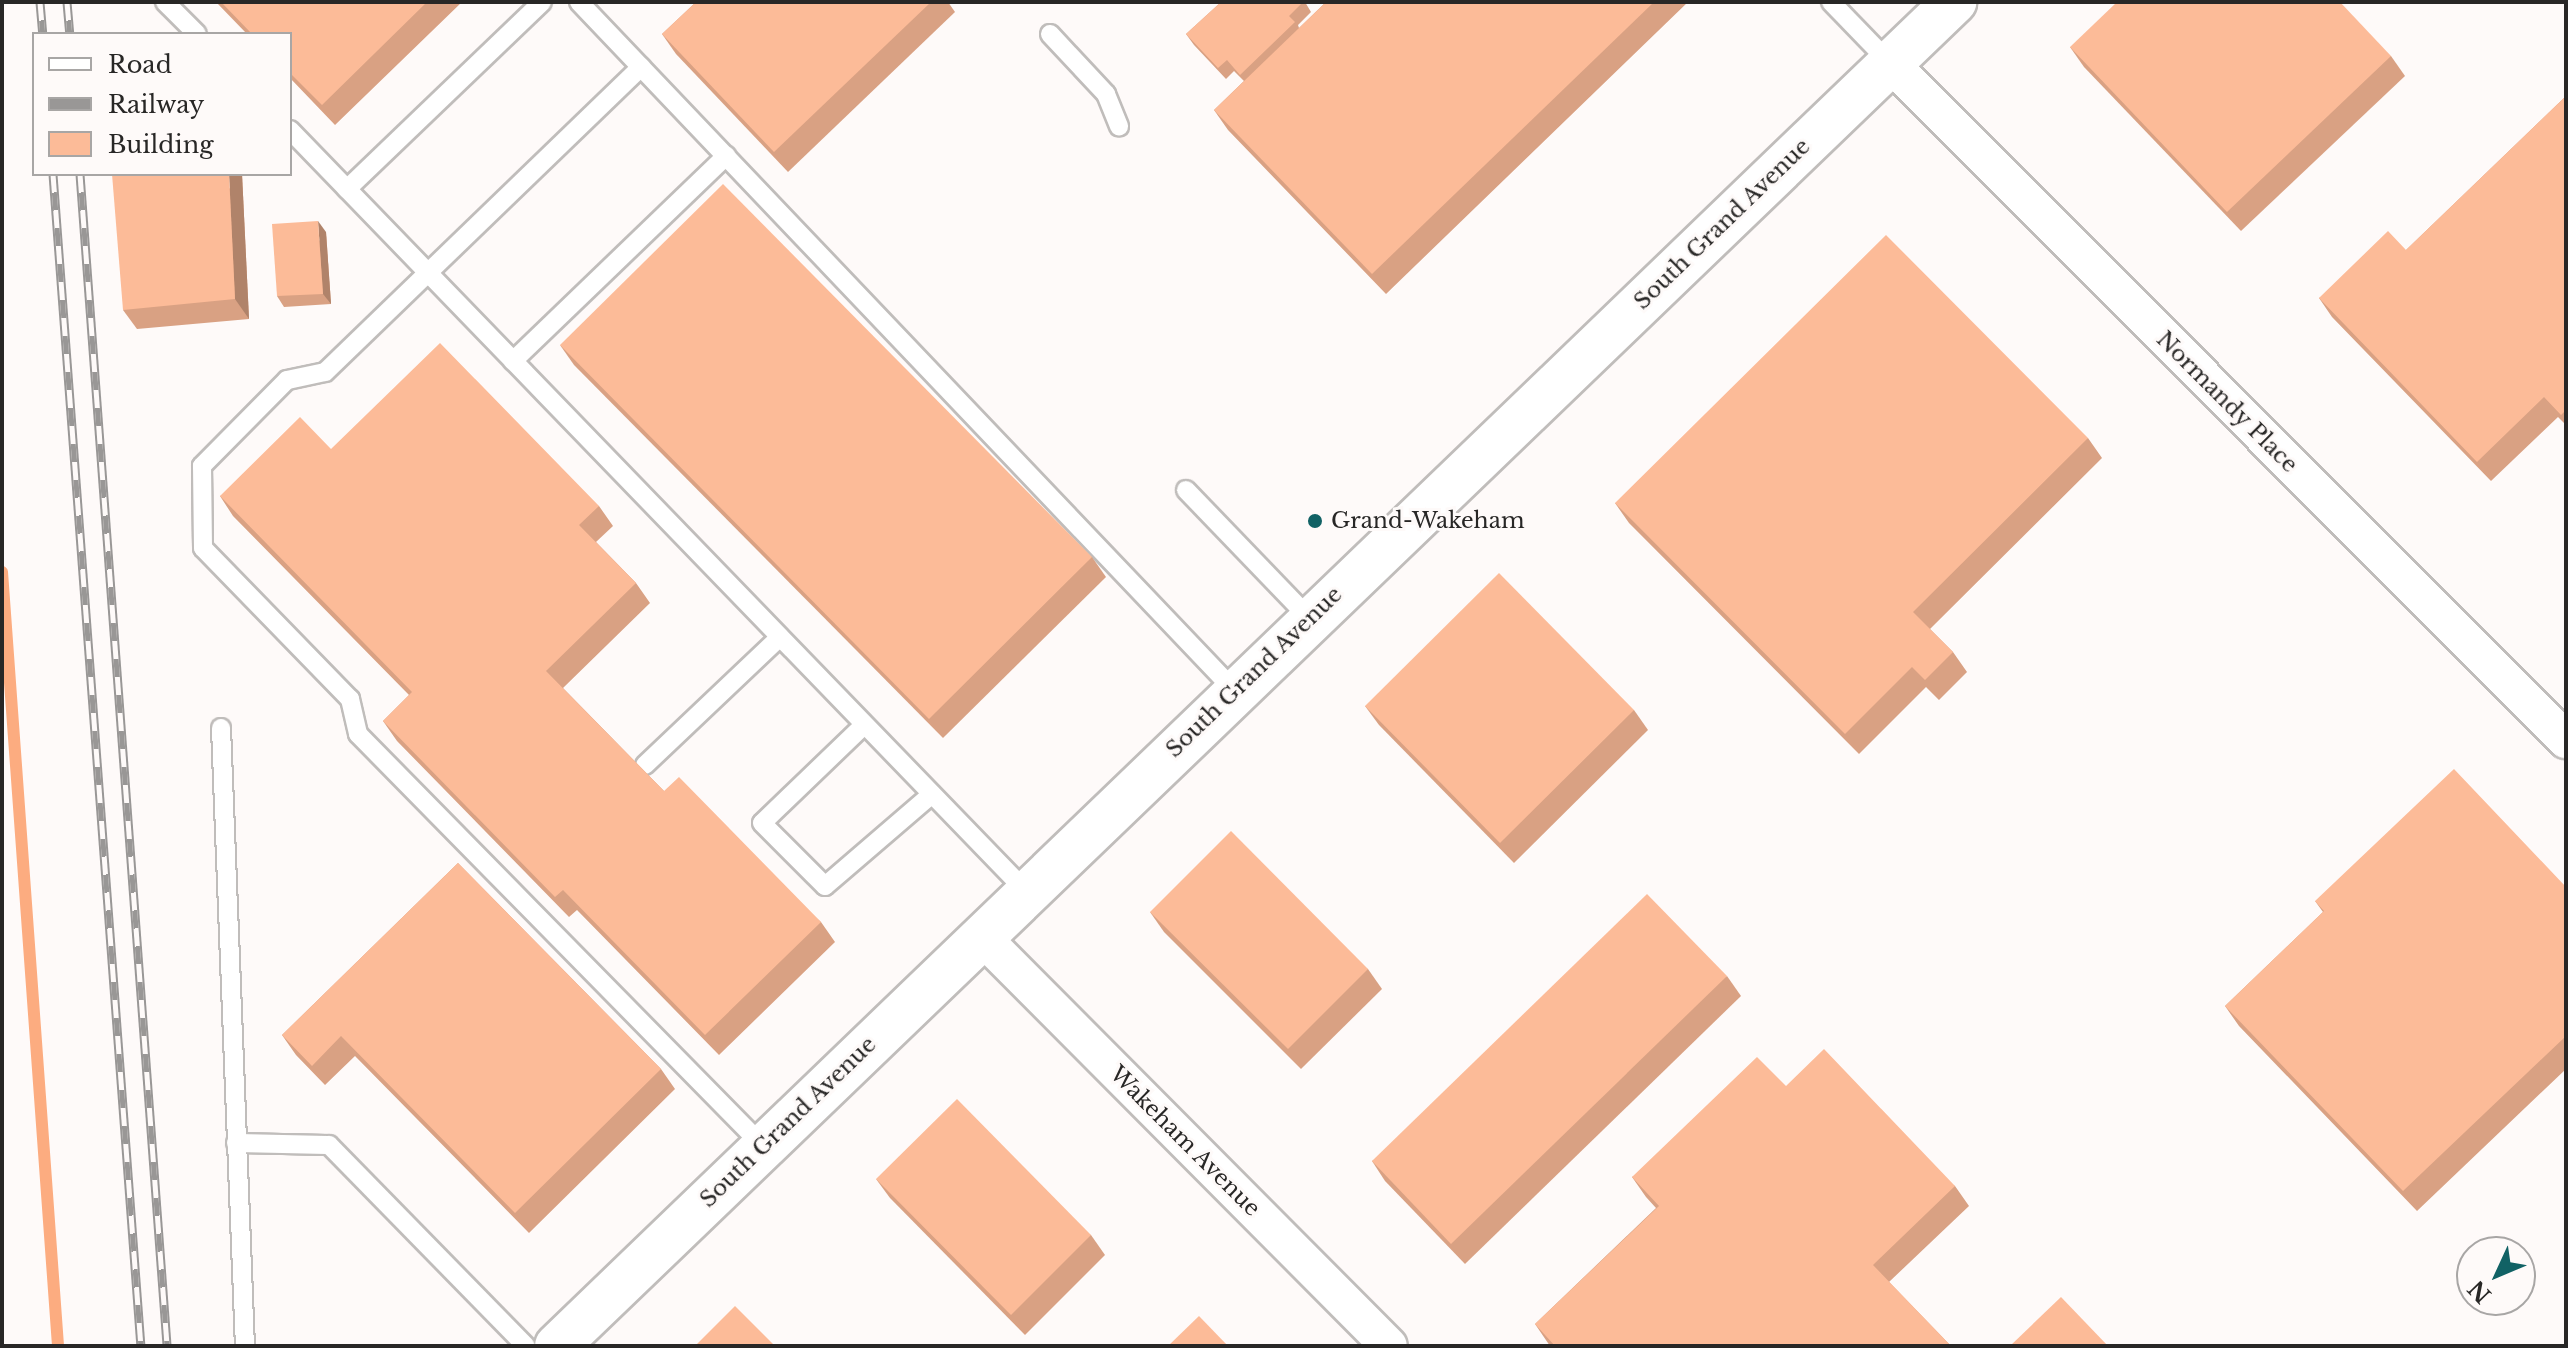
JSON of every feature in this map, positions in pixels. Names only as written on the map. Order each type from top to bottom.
[{"type":"main road","name":"South Grand Avenue","points":[[557,1346],[1234,690],[1954,2]]},
{"type":"street","name":"Normandy Place","points":[[1890,63],[2566,740]]},
{"type":"street","name":"Wakeham Avenue","points":[[981,936],[1389,1346]]},
{"type":"lane","points":[[165,2],[195,32]]},
{"type":"lane","points":[[347,189],[542,2]]},
{"type":"lane","points":[[579,2],[1234,690]]},
{"type":"lane","points":[[1831,2],[1890,63]]},
{"type":"lane","points":[[1050,34],[1106,94],[1119,126]]},
{"type":"lane","points":[[641,67],[325,372],[287,380],[202,466],[203,548],[350,699],[358,734],[763,1146]]},
{"type":"lane","points":[[292,132],[1026,891]]},
{"type":"lane","points":[[513,361],[726,156]]},
{"type":"lane","points":[[1186,490],[1309,618]]},
{"type":"lane","points":[[645,765],[780,637]]},
{"type":"lane","points":[[864,725],[762,823],[825,886],[932,794]]},
{"type":"lane","points":[[221,728],[245,1346]]},
{"type":"lane","points":[[236,1143],[329,1145],[526,1346]]},
{"type":"building","points":[[221,2],[427,2],[322,105],[292,75],[292,32],[250,32]]},
{"type":"building","points":[[696,2],[931,2],[774,152],[662,34]]},
{"type":"building","points":[[1221,2],[1303,2],[1289,16],[1295,22],[1240,75],[1227,60],[1218,68],[1186,34]]},
{"type":"building","points":[[1326,2],[1654,2],[1372,274],[1214,110]]},
{"type":"building","points":[[2117,2],[2340,2],[2391,56],[2227,212],[2070,47]]},
{"type":"building","points":[[2566,96],[2566,410],[2561,415],[2544,397],[2477,462],[2319,298],[2388,231],[2406,250]]},
{"type":"building","points":[[112,176],[229,176],[235,299],[123,310]]},
{"type":"building","points":[[723,184],[1092,557],[929,719],[560,345]]},
{"type":"building","points":[[318,221],[323,294],[277,296],[272,224]]},
{"type":"building","points":[[1886,235],[2088,438],[1913,612],[1953,652],[1925,680],[1912,667],[1845,734],[1615,503]]},
{"type":"building","points":[[440,343],[599,506],[579,525],[636,583],[546,671],[664,791],[679,777],[821,922],[705,1035],[563,890],[555,897],[383,721],[412,692],[220,496],[300,417],[331,449]]},
{"type":"building","points":[[1499,573],[1634,710],[1500,843],[1365,706]]},
{"type":"building","points":[[2454,769],[2566,887],[2566,1036],[2403,1191],[2225,1006],[2324,911],[2315,901]]},
{"type":"building","points":[[1231,831],[1368,969],[1288,1049],[1150,912]]},
{"type":"building","points":[[458,863],[661,1069],[515,1213],[341,1036],[312,1066],[282,1035]]},
{"type":"building","points":[[1647,894],[1727,976],[1451,1244],[1372,1161]]},
{"type":"building","points":[[1824,1049],[1955,1186],[1873,1265],[1951,1346],[1555,1346],[1535,1324],[1659,1206],[1632,1177],[1757,1057],[1786,1086]]},
{"type":"building","points":[[957,1099],[1091,1235],[1011,1315],[876,1179]]},
{"type":"building","points":[[2061,1297],[2108,1346],[2010,1346]]},
{"type":"building","points":[[735,1306],[775,1346],[695,1346]]},
{"type":"building","points":[[1199,1316],[1228,1346],[1168,1346]]},
{"type":"waterway","points":[[2,572],[58,1346]]},
{"type":"railway","points":[[40,2],[43,32]]},
{"type":"railway","points":[[67,2],[70,32]]},
{"type":"railway","points":[[53,176],[141,1346]]},
{"type":"railway","points":[[80,176],[167,1346]]},
{"type":"place","name":"Grand-Wakeham","points":[[1315,521]]}]
